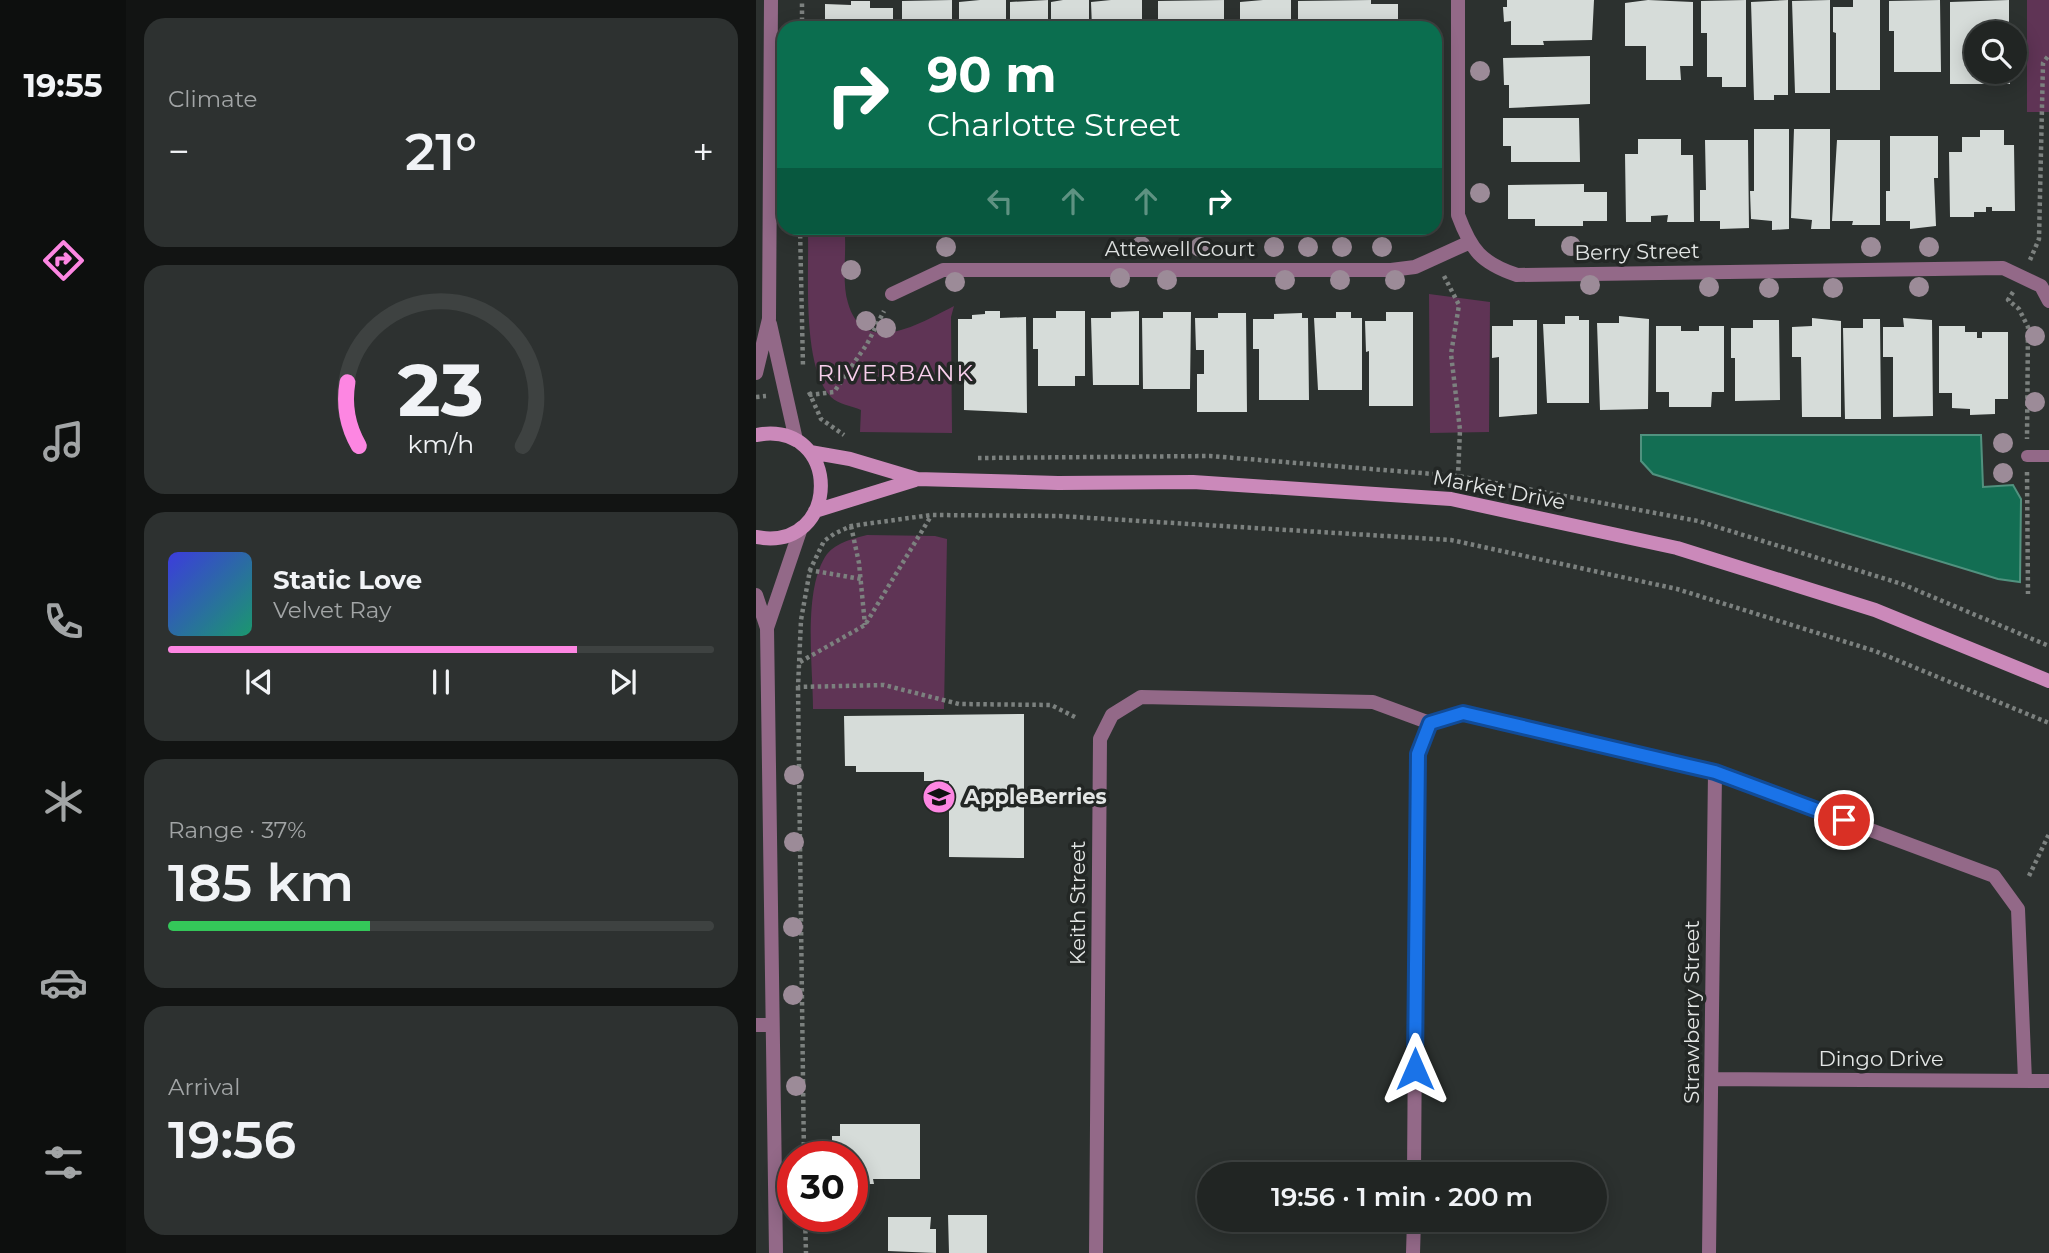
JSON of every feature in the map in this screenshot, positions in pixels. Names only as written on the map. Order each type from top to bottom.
[{"type":"street","points":[[756,373],[769,319],[771,0]]},
{"type":"street","points":[[1458,0],[1458,215],[1468,243]]},
{"type":"street","name":"Attewell Court","points":[[892,294],[943,270],[1391,270],[1415,267],[1468,243]]},
{"type":"street","name":"Berry Street","points":[[1468,243],[1492,266],[1517,275],[2003,268],[2023,275]]},
{"type":"street","points":[[2023,275],[2041,286],[2049,301]]},
{"type":"street","points":[[769,319],[796,440]]},
{"type":"street","points":[[756,435],[773,433],[796,440],[810,452],[822,481],[816,511],[801,528],[766,628]]},
{"type":"street","name":"Market Drive","points":[[810,452],[850,459],[916,479],[1058,483],[1193,482],[1451,499],[1690,552],[1875,610],[2049,681]]},
{"type":"street","name":"Market Drive","points":[[816,511],[916,479]]},
{"type":"street","points":[[756,537],[781,537],[801,528]]},
{"type":"street","points":[[756,595],[766,628],[776,1253]]},
{"type":"street","name":"Keith Street","points":[[1096,1253],[1100,739],[1112,715],[1141,697],[1373,702],[1430,723]]},
{"type":"street","points":[[1415,1162],[1418,754],[1430,723],[1463,713],[1715,772],[1994,876],[2018,909],[2025,1081]]},
{"type":"street","name":"Strawberry Street","points":[[1709,1253],[1715,772]]},
{"type":"street","points":[[756,1025],[772,1025]]},
{"type":"street","name":"Dingo Drive","points":[[1713,1079],[2049,1081]]},
{"type":"street","points":[[1413,1253],[1414,1232]]},
{"type":"lane","points":[[2027,456],[2049,456]]},
{"type":"path","points":[[802,0],[802,21]]},
{"type":"path","points":[[2028,594],[2028,327],[2019,309],[2008,300],[2039,239],[2043,63],[2049,55]]},
{"type":"path","points":[[800,235],[803,376]]},
{"type":"path","points":[[1436,259],[1459,305],[1451,354],[1460,430],[1458,476]]},
{"type":"path","points":[[756,397],[834,393],[867,344],[892,294]]},
{"type":"path","points":[[806,386],[821,419],[849,438],[850,459]]},
{"type":"path","points":[[975,458],[1057,457]]},
{"type":"path","points":[[853,498],[851,526],[859,563],[865,625]]},
{"type":"path","points":[[800,662],[865,625],[931,515]]},
{"type":"path","points":[[804,1141],[798,687],[801,620],[810,570],[824,541],[851,526],[931,515],[1059,516],[1451,540],[1677,589],[1875,651],[2049,723]]},
{"type":"path","points":[[798,687],[884,685],[959,704],[1051,705],[1075,717]]},
{"type":"path","points":[[2029,876],[2049,834]]},
{"type":"path","points":[[805,1232],[806,1253]]},
{"type":"shaded area","points":[[2027,0],[2049,0],[2049,112],[2027,112]]},
{"type":"shaded area","points":[[808,237],[845,237],[846,296],[856,320],[867,329],[880,333],[895,332],[954,306],[951,317],[952,433],[860,432],[861,410],[831,397],[815,365],[811,344]]},
{"type":"shaded area","points":[[1429,294],[1490,302],[1489,432],[1430,433]]},
{"type":"shaded area","points":[[1641,435],[1981,435],[1983,487],[2013,485],[2021,499],[2020,582],[1998,579],[1653,474],[1641,461]]},
{"type":"shaded area","points":[[867,535],[935,536],[947,539],[944,709],[813,709],[812,610],[818,572],[833,548]]},
{"type":"building","points":[[952,0],[952,21],[902,21],[902,1]]},
{"type":"building","points":[[1006,0],[1006,21],[959,21],[959,2]]},
{"type":"building","points":[[1048,0],[1048,21],[1010,21],[1010,2]]},
{"type":"building","points":[[1089,0],[1089,21],[1051,21],[1051,2]]},
{"type":"building","points":[[1142,0],[1142,21],[1092,21],[1091,2]]},
{"type":"building","points":[[1224,0],[1224,21],[1158,21],[1158,1]]},
{"type":"building","points":[[1291,0],[1291,21],[1240,21],[1240,2]]},
{"type":"building","points":[[1371,0],[1371,4],[1398,4],[1398,21],[1298,21],[1298,1]]},
{"type":"building","points":[[1507,0],[1594,0],[1592,40],[1511,45],[1511,21],[1504,22],[1503,7],[1507,7]]},
{"type":"building","points":[[1648,0],[1693,2],[1693,66],[1680,66],[1681,80],[1646,80],[1646,46],[1625,46],[1625,3]]},
{"type":"building","points":[[1746,0],[1746,87],[1722,87],[1722,77],[1707,77],[1707,33],[1701,33],[1701,1]]},
{"type":"building","points":[[1788,0],[1788,95],[1774,95],[1774,100],[1754,100],[1751,2]]},
{"type":"building","points":[[1830,0],[1830,93],[1795,93],[1792,1]]},
{"type":"building","points":[[1853,0],[1880,0],[1880,90],[1836,90],[1833,7],[1853,7]]},
{"type":"building","points":[[1940,0],[1941,72],[1894,72],[1894,31],[1889,31],[1889,1]]},
{"type":"building","points":[[2009,0],[2009,21],[1964,21],[1964,84],[1950,84],[1950,2]]},
{"type":"building","points":[[851,1],[870,1],[870,8],[893,8],[893,21],[825,21],[825,4],[851,5]]},
{"type":"building","points":[[1590,56],[1590,104],[1509,108],[1509,85],[1504,85],[1503,58]]},
{"type":"building","points":[[1503,118],[1579,118],[1580,162],[1511,162],[1511,146],[1503,146]]},
{"type":"building","points":[[1754,129],[1789,129],[1789,229],[1772,230],[1772,221],[1751,219]]},
{"type":"building","points":[[1794,129],[1830,129],[1830,229],[1811,229],[1812,220],[1791,218]]},
{"type":"building","points":[[1980,130],[2004,130],[2004,145],[2014,145],[2015,211],[1992,211],[1992,207],[1986,207],[1986,212],[1974,212],[1974,217],[1950,217],[1949,152],[1962,152],[1962,137],[1980,137]]},
{"type":"building","points":[[1890,136],[1938,136],[1938,178],[1934,178],[1936,226],[1910,229],[1910,221],[1886,221],[1886,191],[1890,191]]},
{"type":"building","points":[[1638,139],[1681,139],[1681,155],[1693,155],[1694,222],[1667,222],[1668,215],[1651,216],[1651,222],[1626,222],[1625,154],[1638,154]]},
{"type":"building","points":[[1705,140],[1748,140],[1749,228],[1720,229],[1720,221],[1700,221],[1700,190],[1706,190]]},
{"type":"building","points":[[1837,140],[1880,140],[1880,225],[1852,225],[1853,221],[1832,221]]},
{"type":"building","points":[[1584,184],[1584,192],[1607,192],[1607,221],[1583,221],[1583,226],[1535,226],[1535,219],[1508,219],[1508,185]]},
{"type":"building","points":[[985,311],[1000,311],[1000,318],[1026,317],[1027,413],[964,410],[964,374],[958,374],[958,319],[972,319],[972,315],[985,314]]},
{"type":"building","points":[[1056,311],[1085,311],[1085,376],[1075,376],[1075,386],[1038,386],[1038,349],[1033,349],[1033,318],[1056,318]]},
{"type":"building","points":[[1139,311],[1139,385],[1093,385],[1091,318],[1111,318],[1111,312]]},
{"type":"building","points":[[1163,312],[1191,312],[1190,389],[1143,389],[1142,318],[1163,318]]},
{"type":"building","points":[[1336,312],[1351,312],[1351,318],[1362,318],[1362,390],[1318,390],[1314,318],[1336,318]]},
{"type":"building","points":[[1386,312],[1413,312],[1413,406],[1369,406],[1369,351],[1366,352],[1365,321],[1386,321]]},
{"type":"building","points":[[1218,313],[1246,313],[1247,412],[1197,412],[1197,374],[1204,374],[1204,350],[1196,350],[1195,318],[1218,318]]},
{"type":"building","points":[[1302,313],[1302,318],[1308,318],[1309,400],[1259,400],[1259,349],[1253,349],[1253,319],[1274,319],[1274,314]]},
{"type":"building","points":[[1565,316],[1579,316],[1579,320],[1589,320],[1589,403],[1547,403],[1543,324],[1565,324]]},
{"type":"building","points":[[1619,316],[1649,319],[1648,409],[1600,410],[1597,323],[1619,323]]},
{"type":"building","points":[[1812,318],[1841,321],[1841,417],[1802,417],[1801,357],[1792,357],[1792,327],[1812,326]]},
{"type":"building","points":[[1903,318],[1932,320],[1933,416],[1893,417],[1893,357],[1883,357],[1883,327],[1904,327]]},
{"type":"building","points":[[1863,319],[1880,319],[1881,419],[1845,419],[1843,328],[1863,328]]},
{"type":"building","points":[[1513,320],[1537,320],[1537,414],[1499,417],[1499,357],[1492,358],[1492,326],[1513,326]]},
{"type":"building","points":[[1753,320],[1779,320],[1780,400],[1735,401],[1735,358],[1731,358],[1731,328],[1753,328]]},
{"type":"building","points":[[1656,326],[1681,326],[1681,331],[1699,331],[1699,326],[1724,326],[1724,392],[1712,392],[1711,407],[1669,407],[1669,392],[1656,392]]},
{"type":"building","points":[[1939,326],[1965,326],[1965,332],[1977,332],[1977,338],[1982,338],[1982,332],[2008,332],[2008,399],[1995,399],[1995,414],[1970,415],[1970,409],[1952,408],[1952,393],[1939,393]]},
{"type":"building","points":[[1024,714],[1024,858],[949,857],[949,781],[924,781],[924,772],[856,772],[856,766],[845,766],[844,716]]},
{"type":"building","points":[[840,1124],[920,1124],[920,1179],[873,1179],[874,1184],[868,1184],[868,1141],[832,1141],[832,1136],[840,1136]]},
{"type":"building","points":[[948,1215],[987,1215],[987,1253],[949,1253]]},
{"type":"building","points":[[888,1217],[931,1217],[930,1229],[936,1229],[936,1253],[888,1251]]},
{"type":"place","name":"AppleBerries","points":[[939,797]]},
{"type":"district","name":"RIVERBANK","points":[[896,373]]},
{"type":"route","points":[[1415,1069],[1418,754],[1430,723],[1463,713],[1715,772],[1844,820]]}]
